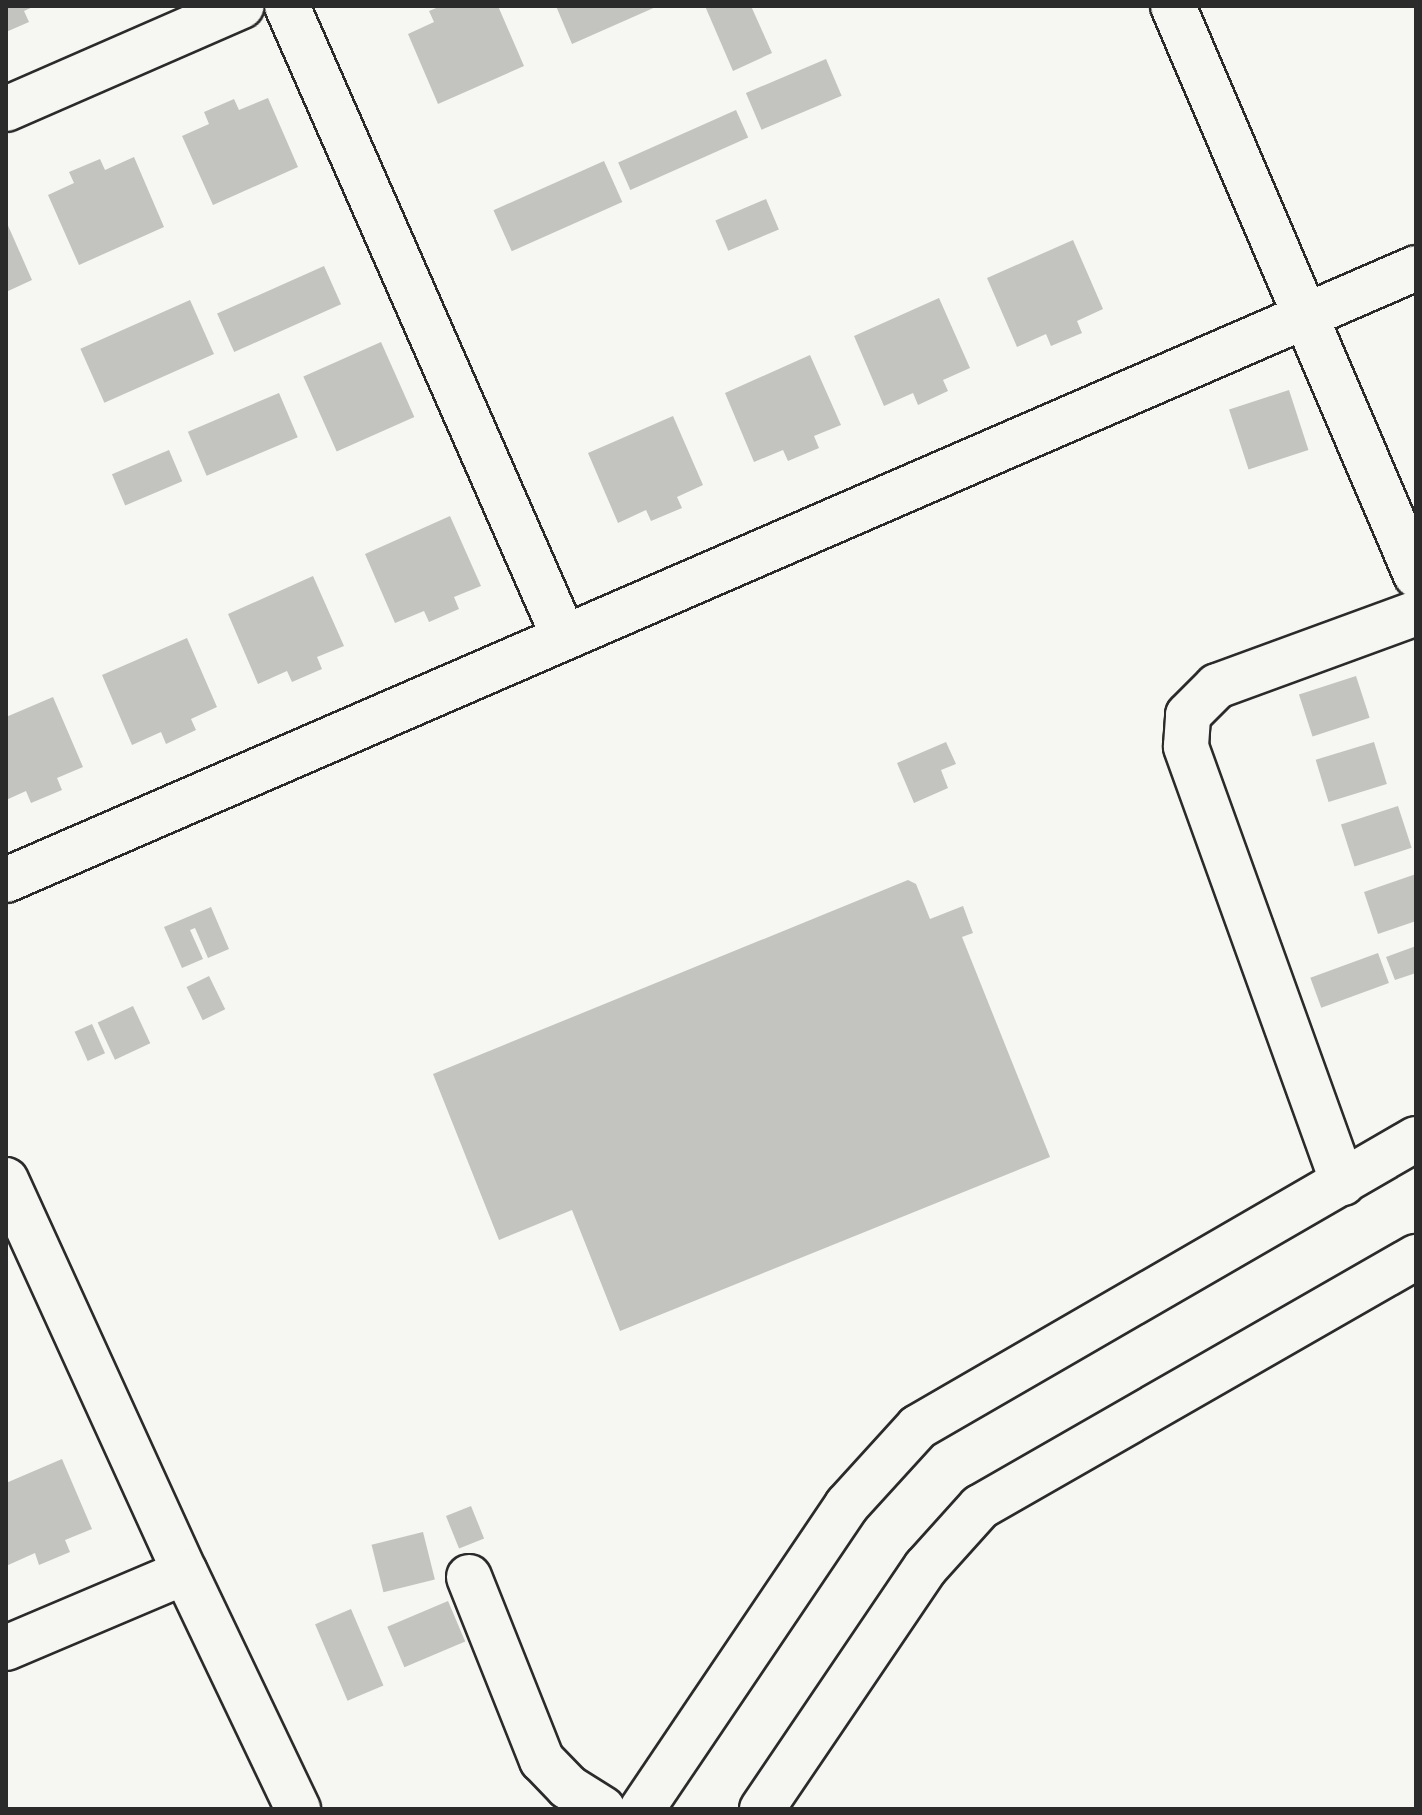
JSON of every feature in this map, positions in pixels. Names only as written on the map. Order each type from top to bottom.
[{"type":"street","points":[[6,109],[242,6]]},
{"type":"street","points":[[287,6],[564,637]]},
{"type":"street","points":[[1173,6],[1416,575]]},
{"type":"street","points":[[6,880],[1416,268]]},
{"type":"street","points":[[1343,1183],[1186,746],[1188,715],[1217,686],[1416,613]]},
{"type":"street","points":[[642,1809],[847,1505],[918,1427],[1416,1139]]},
{"type":"street","points":[[6,1180],[185,1572],[298,1809]]},
{"type":"street","points":[[762,1809],[926,1567],[980,1507],[1416,1257]]},
{"type":"street","points":[[6,1648],[185,1572]]},
{"type":"street","points":[[469,1577],[542,1760],[568,1787],[603,1809]]},
{"type":"building","points":[[6,6],[35,6],[24,11],[29,22],[6,32]]},
{"type":"building","points":[[441,6],[498,6],[524,66],[438,104],[408,34],[434,22],[429,11]]},
{"type":"building","points":[[556,6],[658,6],[572,44]]},
{"type":"building","points":[[705,6],[751,6],[772,53],[733,71]]},
{"type":"building","points":[[826,59],[842,96],[762,130],[746,93]]},
{"type":"building","points":[[268,98],[298,167],[213,205],[182,136],[209,124],[204,112],[234,99],[239,110]]},
{"type":"building","points":[[736,110],[748,137],[630,190],[618,162]]},
{"type":"building","points":[[134,157],[164,227],[79,265],[48,195],[74,183],[69,172],[100,159],[105,170]]},
{"type":"building","points":[[604,161],[622,202],[512,251],[493,210]]},
{"type":"building","points":[[766,199],[779,229],[728,251],[715,220]]},
{"type":"building","points":[[6,221],[32,280],[6,292]]},
{"type":"building","points":[[1073,240],[1103,309],[1077,321],[1082,333],[1051,346],[1046,334],[1017,347],[987,278]]},
{"type":"building","points":[[324,266],[341,304],[234,352],[217,314]]},
{"type":"building","points":[[939,298],[970,368],[943,380],[948,391],[918,405],[913,393],[884,406],[854,336]]},
{"type":"building","points":[[190,300],[214,354],[104,403],[80,349]]},
{"type":"building","points":[[381,342],[414,417],[337,451],[303,377]]},
{"type":"building","points":[[810,355],[841,425],[814,436],[819,448],[788,461],[783,450],[754,462],[725,393]]},
{"type":"building","points":[[1289,390],[1308,450],[1249,469],[1229,409]]},
{"type":"building","points":[[279,393],[298,437],[207,476],[188,432]]},
{"type":"building","points":[[673,416],[703,485],[677,497],[682,508],[651,521],[646,510],[618,523],[588,453]]},
{"type":"building","points":[[169,450],[182,481],[125,506],[112,474]]},
{"type":"building","points":[[450,516],[481,586],[454,597],[459,609],[429,622],[424,611],[395,623],[365,554]]},
{"type":"building","points":[[313,576],[344,646],[317,657],[322,669],[292,682],[287,671],[258,684],[228,614]]},
{"type":"building","points":[[187,638],[217,707],[191,719],[196,730],[166,744],[161,732],[132,745],[102,675]]},
{"type":"building","points":[[1356,676],[1370,718],[1313,736],[1299,695]]},
{"type":"building","points":[[53,697],[83,767],[57,778],[62,790],[31,803],[26,791],[6,800],[6,717]]},
{"type":"building","points":[[946,742],[956,764],[941,770],[948,788],[914,803],[897,763]]},
{"type":"building","points":[[1374,742],[1387,784],[1329,802],[1316,760]]},
{"type":"building","points":[[1398,806],[1412,848],[1355,866],[1341,825]]},
{"type":"building","points":[[1416,874],[1416,921],[1378,934],[1364,892]]},
{"type":"building","points":[[908,880],[916,884],[930,919],[963,906],[973,933],[962,937],[1050,1157],[620,1331],[572,1210],[499,1240],[433,1074]]},
{"type":"building","points":[[211,907],[229,949],[208,958],[195,928],[190,930],[203,959],[182,968],[164,927]]},
{"type":"building","points":[[1416,946],[1416,973],[1395,980],[1386,957]]},
{"type":"building","points":[[1378,953],[1389,983],[1321,1008],[1310,978]]},
{"type":"building","points":[[209,976],[225,1009],[203,1020],[187,987]]},
{"type":"building","points":[[133,1006],[150,1043],[115,1060],[98,1022]]},
{"type":"building","points":[[92,1024],[105,1053],[88,1061],[75,1032]]},
{"type":"building","points":[[62,1459],[92,1529],[65,1540],[70,1552],[39,1565],[35,1553],[6,1566],[6,1483]]},
{"type":"building","points":[[471,1506],[484,1538],[459,1549],[446,1516]]},
{"type":"building","points":[[423,1532],[435,1580],[383,1592],[372,1545]]},
{"type":"building","points":[[448,1601],[465,1642],[404,1667],[387,1627]]},
{"type":"building","points":[[351,1609],[383,1685],[348,1701],[315,1624]]}]
